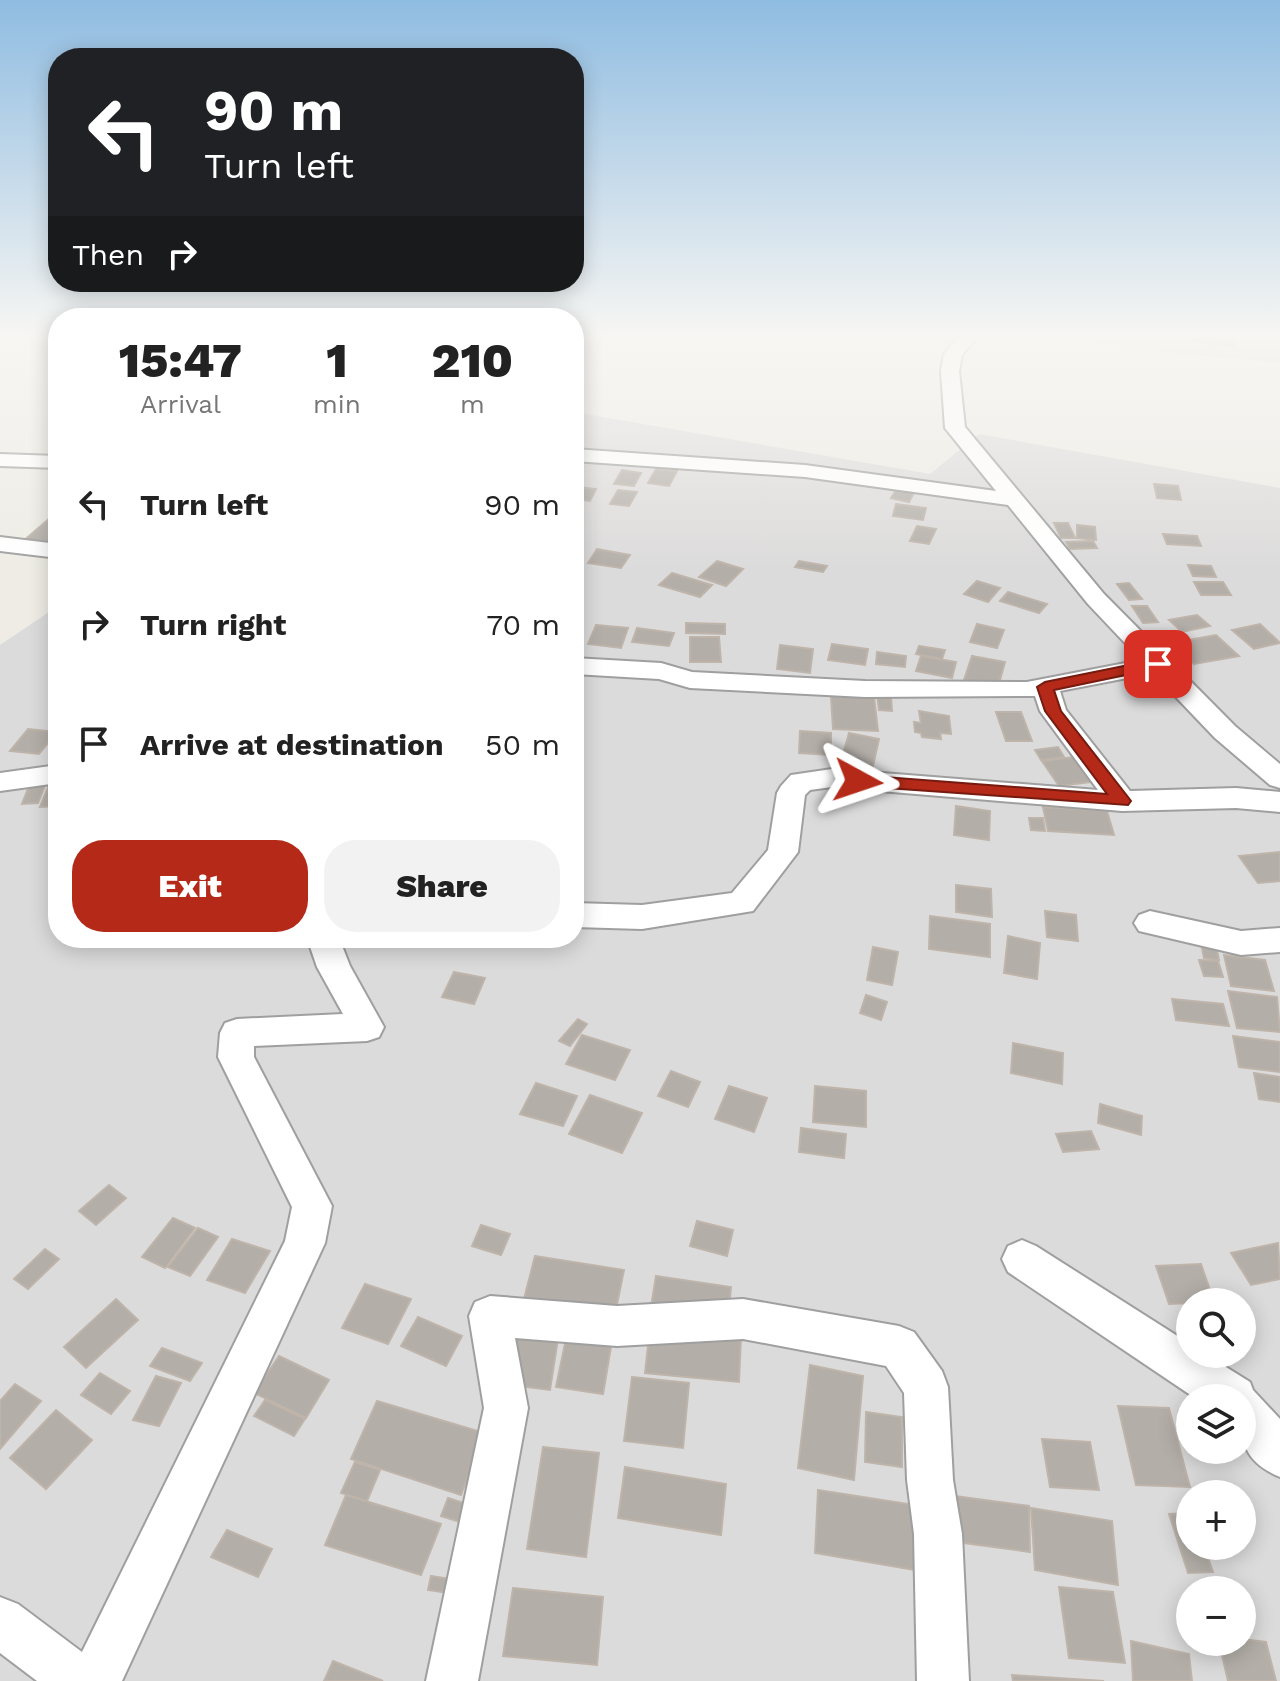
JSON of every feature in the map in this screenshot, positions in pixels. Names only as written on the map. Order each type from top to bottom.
[{"type":"street","points":[[953,413],[953,422],[1096,599],[1225,732],[1280,779]]},
{"type":"street","points":[[584,456],[805,471],[1015,500]]},
{"type":"street","points":[[0,460],[48,462]]},
{"type":"street","points":[[0,544],[48,550]]},
{"type":"street","points":[[584,667],[661,671],[690,680],[865,689],[1027,690],[1158,664]]},
{"type":"street","points":[[1045,687],[1053,711],[1122,801]]},
{"type":"street","points":[[0,782],[48,775]]},
{"type":"street","points":[[584,915],[642,917],[742,903],[783,852],[791,793],[801,782],[832,778],[1122,801],[1236,798],[1280,802]]},
{"type":"street","points":[[1150,923],[1241,943],[1280,940]]},
{"type":"street","points":[[95,1681],[305,1243],[312,1206],[236,1057],[237,1033],[367,1027],[327,948]]},
{"type":"street","points":[[1022,1259],[1213,1384]]},
{"type":"street","points":[[452,1681],[506,1408],[490,1316],[617,1326],[743,1319],[899,1347],[926,1387],[930,1480],[938,1534],[943,1681]]},
{"type":"street","points":[[1256,1425],[1280,1454]]},
{"type":"street","points":[[0,1622],[79,1681]]},
{"type":"shaded area","points":[[584,414],[930,474],[979,434],[1280,488],[1280,1681],[0,1681],[0,645],[48,613],[48,948],[584,948]]},
{"type":"building","points":[[656,469],[677,471],[669,486],[648,483]]},
{"type":"building","points":[[622,470],[641,473],[634,486],[614,484]]},
{"type":"building","points":[[1154,484],[1178,486],[1181,500],[1157,498]]},
{"type":"building","points":[[898,487],[915,491],[909,502],[891,498]]},
{"type":"building","points":[[584,488],[596,489],[590,501],[584,500]]},
{"type":"building","points":[[618,490],[637,492],[629,506],[610,504]]},
{"type":"building","points":[[896,504],[926,508],[923,520],[893,516]]},
{"type":"building","points":[[48,520],[48,542],[44,546],[21,543]]},
{"type":"building","points":[[1054,523],[1068,523],[1075,538],[1061,538]]},
{"type":"building","points":[[1077,525],[1095,527],[1096,540],[1077,538]]},
{"type":"building","points":[[917,526],[936,529],[929,544],[910,541]]},
{"type":"building","points":[[1163,534],[1197,536],[1201,546],[1167,544]]},
{"type":"building","points":[[1093,541],[1097,548],[1070,549],[1066,542]]},
{"type":"building","points":[[597,549],[630,555],[621,568],[588,563]]},
{"type":"building","points":[[717,561],[743,569],[726,586],[699,577]]},
{"type":"building","points":[[799,561],[827,566],[823,572],[795,567]]},
{"type":"building","points":[[1188,565],[1211,566],[1216,577],[1193,576]]},
{"type":"building","points":[[672,573],[712,585],[700,597],[659,585]]},
{"type":"building","points":[[977,581],[1000,588],[988,602],[964,594]]},
{"type":"building","points":[[1194,582],[1223,582],[1231,595],[1201,595]]},
{"type":"building","points":[[1129,583],[1142,599],[1129,600],[1117,584]]},
{"type":"building","points":[[1008,592],[1047,604],[1039,613],[1000,601]]},
{"type":"building","points":[[1132,606],[1147,606],[1158,622],[1143,623]]},
{"type":"building","points":[[1197,615],[1210,626],[1182,632],[1169,620]]},
{"type":"building","points":[[686,623],[725,624],[725,634],[686,633]]},
{"type":"building","points":[[977,624],[1004,630],[997,648],[970,642]]},
{"type":"building","points":[[1260,624],[1280,643],[1254,649],[1232,630]]},
{"type":"building","points":[[596,625],[628,628],[621,648],[588,644]]},
{"type":"building","points":[[637,628],[674,633],[669,646],[632,642]]},
{"type":"building","points":[[1216,635],[1239,656],[1194,664],[1172,643]]},
{"type":"building","points":[[690,637],[719,637],[721,662],[690,662]]},
{"type":"building","points":[[832,644],[868,649],[865,665],[828,660]]},
{"type":"building","points":[[780,645],[813,649],[810,673],[777,669]]},
{"type":"building","points":[[919,646],[945,650],[942,659],[916,654]]},
{"type":"building","points":[[877,652],[906,656],[905,667],[876,664]]},
{"type":"building","points":[[921,656],[956,662],[952,678],[916,671]]},
{"type":"building","points":[[972,656],[1005,662],[998,687],[964,680]]},
{"type":"building","points":[[877,695],[891,696],[892,711],[879,710]]},
{"type":"building","points":[[831,696],[874,697],[878,731],[833,729]]},
{"type":"building","points":[[919,711],[949,716],[951,734],[940,733],[941,739],[922,737],[921,733],[915,732],[914,722],[921,723]]},
{"type":"building","points":[[996,712],[1021,712],[1032,741],[1006,741]]},
{"type":"building","points":[[28,729],[48,731],[48,743],[39,754],[10,751]]},
{"type":"building","points":[[800,731],[831,733],[831,755],[799,753]]},
{"type":"building","points":[[849,733],[879,739],[873,766],[841,761]]},
{"type":"building","points":[[1058,747],[1064,757],[1041,760],[1035,750]]},
{"type":"building","points":[[1074,757],[1091,782],[1059,786],[1042,761]]},
{"type":"building","points":[[45,785],[38,803],[22,804],[29,786]]},
{"type":"building","points":[[48,787],[48,807],[40,807]]},
{"type":"building","points":[[956,806],[990,811],[989,840],[954,835]]},
{"type":"building","points":[[1043,807],[1107,811],[1114,835],[1048,831]]},
{"type":"building","points":[[1029,818],[1043,818],[1045,831],[1031,830]]},
{"type":"building","points":[[1280,852],[1280,881],[1258,883],[1239,856]]},
{"type":"building","points":[[956,885],[991,889],[992,917],[956,912]]},
{"type":"building","points":[[1045,911],[1076,915],[1078,941],[1047,937]]},
{"type":"building","points":[[930,916],[990,924],[990,957],[929,949]]},
{"type":"building","points":[[1008,936],[1040,943],[1037,979],[1004,973]]},
{"type":"building","points":[[1201,943],[1216,945],[1219,960],[1204,958]]},
{"type":"building","points":[[873,947],[898,952],[892,985],[867,980]]},
{"type":"building","points":[[1224,955],[1265,960],[1274,991],[1231,986]]},
{"type":"building","points":[[1199,960],[1218,961],[1223,977],[1204,976]]},
{"type":"building","points":[[454,972],[485,978],[474,1004],[442,997]]},
{"type":"building","points":[[1228,991],[1277,997],[1280,1032],[1237,1028]]},
{"type":"building","points":[[866,995],[887,1002],[881,1020],[860,1013]]},
{"type":"building","points":[[1172,999],[1223,1004],[1229,1026],[1176,1020]]},
{"type":"building","points":[[578,1019],[587,1024],[570,1046],[559,1041]]},
{"type":"building","points":[[582,1035],[630,1050],[615,1080],[566,1064]]},
{"type":"building","points":[[1233,1036],[1280,1042],[1280,1072],[1239,1067]]},
{"type":"building","points":[[1013,1043],[1063,1053],[1062,1084],[1011,1073]]},
{"type":"building","points":[[671,1071],[700,1082],[688,1107],[658,1096]]},
{"type":"building","points":[[1254,1073],[1280,1077],[1280,1102],[1259,1099]]},
{"type":"building","points":[[536,1083],[577,1096],[563,1126],[520,1114]]},
{"type":"building","points":[[729,1086],[767,1098],[754,1132],[715,1119]]},
{"type":"building","points":[[815,1086],[866,1091],[866,1127],[813,1122]]},
{"type":"building","points":[[590,1095],[642,1113],[622,1153],[569,1134]]},
{"type":"building","points":[[1100,1104],[1142,1116],[1141,1135],[1098,1123]]},
{"type":"building","points":[[801,1128],[846,1134],[844,1158],[799,1152]]},
{"type":"building","points":[[1091,1131],[1099,1149],[1063,1152],[1056,1134]]},
{"type":"building","points":[[109,1185],[126,1198],[96,1225],[79,1211]]},
{"type":"building","points":[[173,1218],[195,1228],[165,1268],[142,1257]]},
{"type":"building","points":[[697,1221],[733,1230],[727,1256],[690,1246]]},
{"type":"building","points":[[481,1225],[510,1234],[501,1255],[472,1246]]},
{"type":"building","points":[[198,1228],[218,1237],[190,1276],[168,1267]]},
{"type":"building","points":[[232,1239],[270,1251],[245,1293],[207,1280]]},
{"type":"building","points":[[1278,1243],[1280,1279],[1251,1285],[1231,1253]]},
{"type":"building","points":[[45,1249],[59,1259],[28,1289],[14,1279]]},
{"type":"building","points":[[535,1256],[624,1270],[614,1319],[523,1303]]},
{"type":"building","points":[[1201,1264],[1209,1288],[1176,1288],[1176,1304],[1169,1304],[1156,1266]]},
{"type":"building","points":[[656,1276],[731,1287],[728,1319],[651,1307]]},
{"type":"building","points":[[365,1284],[411,1299],[388,1344],[342,1328]]},
{"type":"building","points":[[116,1299],[138,1320],[86,1368],[64,1347]]},
{"type":"building","points":[[418,1317],[462,1336],[446,1366],[401,1346]]},
{"type":"building","points":[[516,1321],[560,1326],[550,1390],[503,1384]]},
{"type":"building","points":[[650,1327],[741,1336],[739,1382],[645,1373]]},
{"type":"building","points":[[568,1329],[613,1335],[603,1394],[556,1387]]},
{"type":"building","points":[[162,1348],[202,1363],[190,1381],[150,1366]]},
{"type":"building","points":[[279,1356],[329,1380],[306,1418],[254,1393]]},
{"type":"building","points":[[810,1365],[863,1376],[854,1480],[798,1468]]},
{"type":"building","points":[[100,1373],[130,1391],[111,1414],[81,1395]]},
{"type":"building","points":[[156,1376],[181,1383],[159,1426],[133,1420]]},
{"type":"building","points":[[632,1377],[689,1383],[683,1448],[624,1441]]},
{"type":"building","points":[[15,1384],[41,1401],[0,1449],[0,1401]]},
{"type":"building","points":[[265,1400],[305,1419],[294,1436],[254,1416]]},
{"type":"building","points":[[377,1401],[484,1433],[461,1495],[351,1459]]},
{"type":"building","points":[[1118,1406],[1169,1408],[1176,1434],[1176,1464],[1184,1464],[1188,1480],[1176,1480],[1176,1486],[1136,1485]]},
{"type":"building","points":[[56,1410],[92,1440],[46,1489],[10,1458]]},
{"type":"building","points":[[866,1412],[902,1417],[902,1467],[865,1462]]},
{"type":"building","points":[[1042,1439],[1090,1442],[1099,1490],[1050,1487]]},
{"type":"building","points":[[543,1447],[599,1453],[586,1557],[527,1549]]},
{"type":"building","points":[[355,1462],[380,1470],[367,1501],[341,1493]]},
{"type":"building","points":[[625,1467],[726,1484],[721,1535],[618,1518]]},
{"type":"building","points":[[818,1490],[915,1505],[915,1570],[815,1553]]},
{"type":"building","points":[[346,1495],[441,1524],[421,1575],[325,1545]]},
{"type":"building","points":[[955,1496],[1029,1506],[1030,1552],[957,1542]]},
{"type":"building","points":[[448,1498],[476,1507],[470,1525],[441,1516]]},
{"type":"building","points":[[1031,1508],[1112,1521],[1118,1585],[1035,1570]]},
{"type":"building","points":[[1169,1514],[1176,1514],[1176,1536]]},
{"type":"building","points":[[227,1530],[272,1549],[258,1577],[211,1557]]},
{"type":"building","points":[[1184,1560],[1209,1560],[1213,1572],[1188,1573]]},
{"type":"building","points":[[431,1576],[451,1579],[449,1593],[428,1590]]},
{"type":"building","points":[[1059,1587],[1113,1592],[1125,1663],[1069,1658]]},
{"type":"building","points":[[513,1588],[603,1597],[597,1665],[503,1656]]},
{"type":"building","points":[[1131,1641],[1176,1651],[1176,1656],[1189,1656],[1192,1681],[1133,1681]]},
{"type":"building","points":[[1256,1641],[1266,1642],[1276,1681],[1228,1681],[1222,1656],[1256,1656]]},
{"type":"building","points":[[333,1661],[383,1681],[324,1681]]},
{"type":"building","points":[[1012,1675],[1104,1681],[1013,1681]]},
{"type":"route","points":[[858,781],[1122,801],[1053,711],[1045,687],[1158,664]]}]
